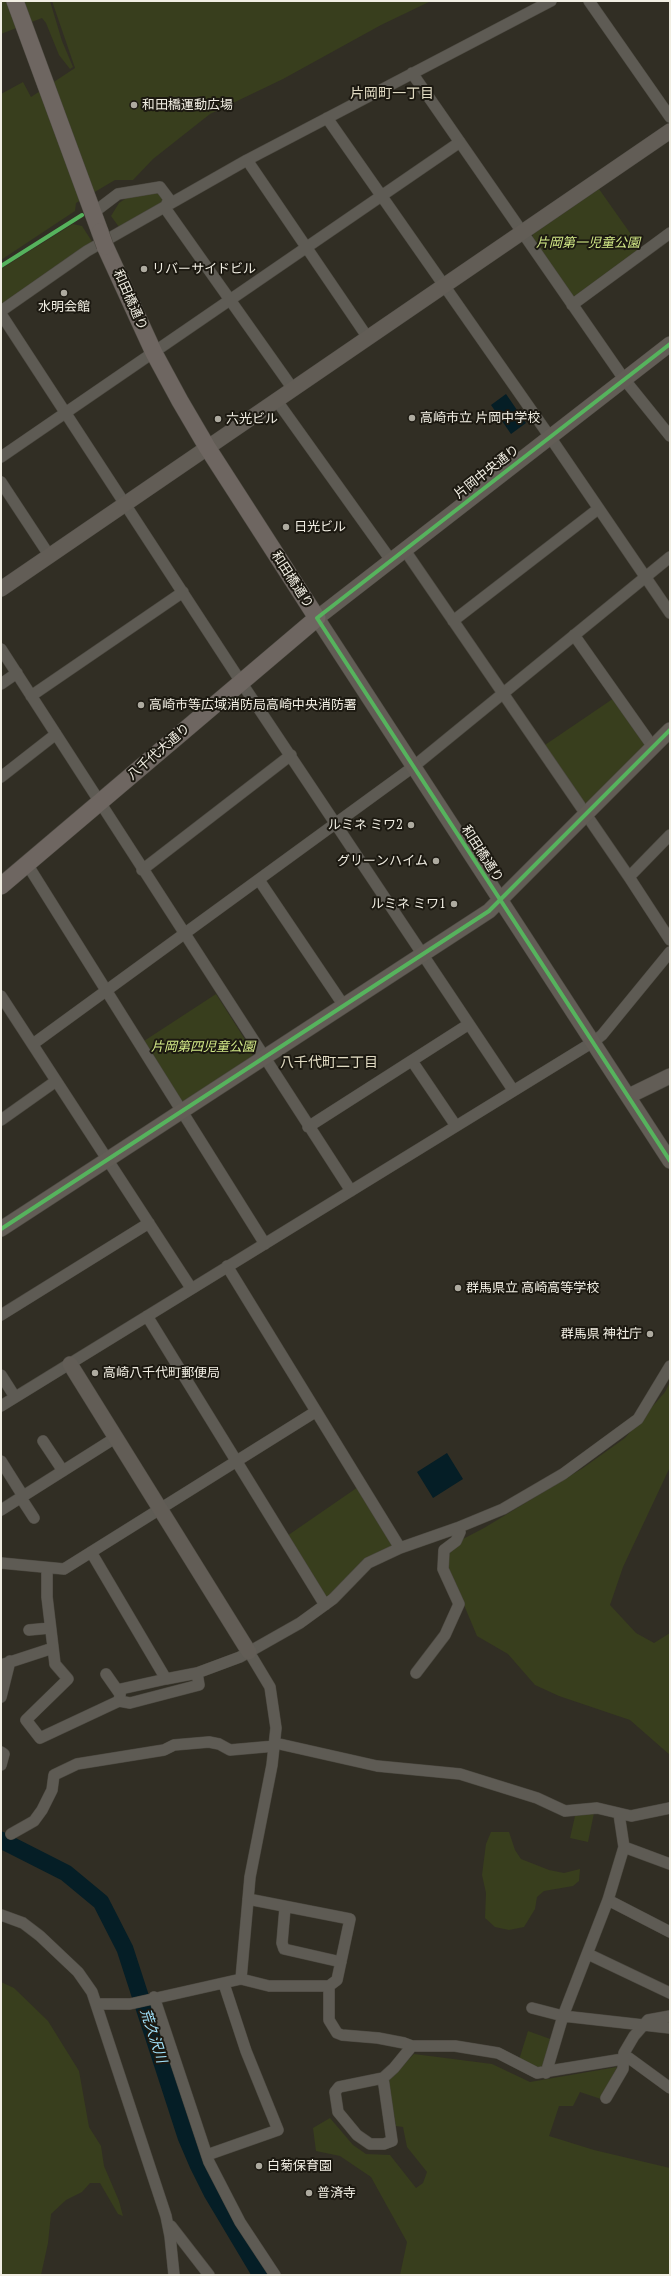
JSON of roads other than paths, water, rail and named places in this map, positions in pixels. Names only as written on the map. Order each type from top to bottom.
[{"type":"main road","name":"和田橋通り","points":[[15,1],[103,239],[154,353],[207,447],[317,618]]},
{"type":"main road","name":"八千代大通り","points":[[1,886],[317,618]]},
{"type":"street","points":[[513,1090],[241,682],[1,312],[87,251],[248,160],[551,1]]},
{"type":"street","points":[[589,1],[670,117]]},
{"type":"street","points":[[412,73],[624,379],[670,436]]},
{"type":"street","points":[[327,118],[550,437],[670,613]]},
{"type":"street","points":[[1,589],[670,130]]},
{"type":"street","points":[[1,457],[460,142]]},
{"type":"street","points":[[248,160],[368,338]]},
{"type":"street","points":[[92,209],[118,194],[156,186],[160,187],[169,199],[165,208]]},
{"type":"street","points":[[165,208],[293,389]]},
{"type":"street","points":[[572,305],[670,233]]},
{"type":"street","name":"片岡中央通り","points":[[317,618],[390,559],[670,344]]},
{"type":"street","points":[[277,401],[390,559]]},
{"type":"street","points":[[1,482],[49,555]]},
{"type":"street","points":[[453,621],[598,509]]},
{"type":"street","points":[[404,549],[502,694],[629,877],[670,940]]},
{"type":"street","points":[[33,1044],[413,767],[670,557]]},
{"type":"street","points":[[31,696],[183,592]]},
{"type":"street","name":"和田橋通り","points":[[317,618],[670,1160]]},
{"type":"street","points":[[574,635],[653,747]]},
{"type":"street","points":[[1,649],[142,870],[351,1191]]},
{"type":"street","points":[[1,684],[16,673]]},
{"type":"street","points":[[1,1229],[489,911],[586,816],[670,730]]},
{"type":"street","points":[[1,777],[56,734]]},
{"type":"street","points":[[142,870],[291,755]]},
{"type":"street","points":[[629,877],[670,835]]},
{"type":"street","points":[[27,864],[265,1244]]},
{"type":"street","points":[[258,880],[344,1006]]},
{"type":"street","points":[[1,1406],[593,1042],[602,1035],[670,952]]},
{"type":"street","points":[[1,996],[4,1010],[33,1044],[192,1288]]},
{"type":"street","points":[[308,1127],[469,1024]]},
{"type":"street","points":[[412,1061],[456,1126]]},
{"type":"street","points":[[629,1096],[670,1076]]},
{"type":"street","points":[[1,1120],[56,1081]]},
{"type":"street","points":[[1,1316],[149,1223]]},
{"type":"street","points":[[227,1266],[315,1412],[400,1548]]},
{"type":"street","points":[[147,1316],[325,1605]]},
{"type":"street","points":[[70,1364],[270,1687],[275,1711],[275,1744],[250,1877],[241,1979]]},
{"type":"street","points":[[120,1697],[121,1689],[197,1673],[249,1652],[300,1623],[325,1605],[344,1588],[365,1565],[400,1548],[457,1528],[503,1509],[563,1474],[638,1419],[670,1366]]},
{"type":"street","points":[[1,1375],[15,1397]]},
{"type":"street","points":[[1,1563],[64,1569],[315,1412]]},
{"type":"street","points":[[1,1510],[115,1438]]},
{"type":"street","points":[[43,1441],[63,1471]]},
{"type":"street","points":[[1,1461],[34,1518]]},
{"type":"street","points":[[416,1673],[445,1635],[458,1604],[443,1569],[444,1550],[456,1541],[460,1532],[457,1528]]},
{"type":"street","points":[[91,1552],[166,1679]]},
{"type":"street","points":[[47,1568],[47,1597],[55,1664],[68,1679],[26,1720],[40,1738],[120,1697]]},
{"type":"street","points":[[29,1630],[50,1628]]},
{"type":"street","points":[[1,1697],[6,1663],[53,1648]]},
{"type":"street","points":[[106,1674],[120,1697],[130,1703],[200,1685],[197,1673]]},
{"type":"street","points":[[11,1834],[34,1821],[42,1810],[52,1790],[54,1775],[77,1764],[164,1750],[174,1745],[209,1742],[219,1744],[230,1750],[275,1744],[377,1766],[460,1774],[530,1796],[565,1811],[598,1808],[632,1816],[670,1808]]},
{"type":"street","points":[[1,1752],[4,1754],[1,1764]]},
{"type":"street","points":[[546,2073],[564,2016],[608,1900],[624,1847],[619,1814]]},
{"type":"street","points":[[624,1847],[670,1864]]},
{"type":"street","points":[[97,2004],[134,2003],[241,1979],[269,1986],[329,1986],[337,1980],[350,1919],[285,1908],[248,1899]]},
{"type":"street","points":[[608,1900],[670,1932]]},
{"type":"street","points":[[285,1908],[282,1943],[284,1949],[341,1962]]},
{"type":"street","points":[[1,1915],[23,1923],[40,1936],[78,1972],[92,1992],[166,2216],[170,2236],[174,2275]]},
{"type":"street","points":[[588,1954],[670,1993]]},
{"type":"street","points":[[207,2156],[278,2130],[246,2051],[224,1984]]},
{"type":"street","points":[[329,1986],[329,2020],[337,2033],[354,2037],[391,2040],[412,2046],[455,2046],[498,2053],[537,2073],[546,2073],[629,2058],[670,2088]]},
{"type":"street","points":[[152,1998],[207,2156],[222,2190],[275,2275]]},
{"type":"street","points":[[532,2008],[564,2016],[670,2028]]},
{"type":"street","points":[[606,2098],[623,2069],[623,2060],[627,2047],[642,2026],[648,2020],[670,2016]]},
{"type":"street","points":[[383,2078],[392,2141],[384,2144],[370,2144],[357,2135],[338,2112],[335,2092],[339,2087],[383,2078],[394,2068],[412,2046]]},
{"type":"street","points":[[166,2216],[175,2234],[209,2275]]},
{"type":"water","points":[[506,394],[526,423],[511,434],[491,405]]},
{"type":"water","points":[[447,1453],[463,1479],[433,1498],[417,1472]]},
{"type":"waterway","name":"荒久沢川","points":[[1,1840],[66,1873],[101,1902],[125,1949],[186,2137],[198,2165],[212,2193],[261,2275]]},
{"type":"place","name":"和田橋運動広場","points":[[134,105]]},
{"type":"place","name":"リバーサイドビル","points":[[144,269]]},
{"type":"place","name":"水明会館","points":[[64,293]]},
{"type":"place","name":"高崎市立 片岡中学校","points":[[412,418]]},
{"type":"place","name":"六光ビル","points":[[218,419]]},
{"type":"place","name":"日光ビル","points":[[286,527]]},
{"type":"place","name":"高崎市等広域消防局高崎中央消防署","points":[[141,705]]},
{"type":"place","name":"ルミネ ミワ2","points":[[411,825]]},
{"type":"place","name":"グリーンハイム","points":[[436,861]]},
{"type":"place","name":"ルミネ ミワ1","points":[[454,904]]},
{"type":"place","name":"群馬県立 高崎高等学校","points":[[458,1288]]},
{"type":"place","name":"群馬県 神社庁","points":[[650,1334]]},
{"type":"place","name":"高崎八千代町郵便局","points":[[95,1373]]},
{"type":"place","name":"白菊保育園","points":[[259,2166]]},
{"type":"place","name":"普済寺","points":[[309,2193]]},
{"type":"district","name":"片岡町一丁目","points":[[392,94]]},
{"type":"district","name":"八千代町二丁目","points":[[329,1063]]},
{"type":"park label","name":"片岡第一児童公園","points":[[588,243]]},
{"type":"park label","name":"片岡第四児童公園","points":[[203,1047]]}]
